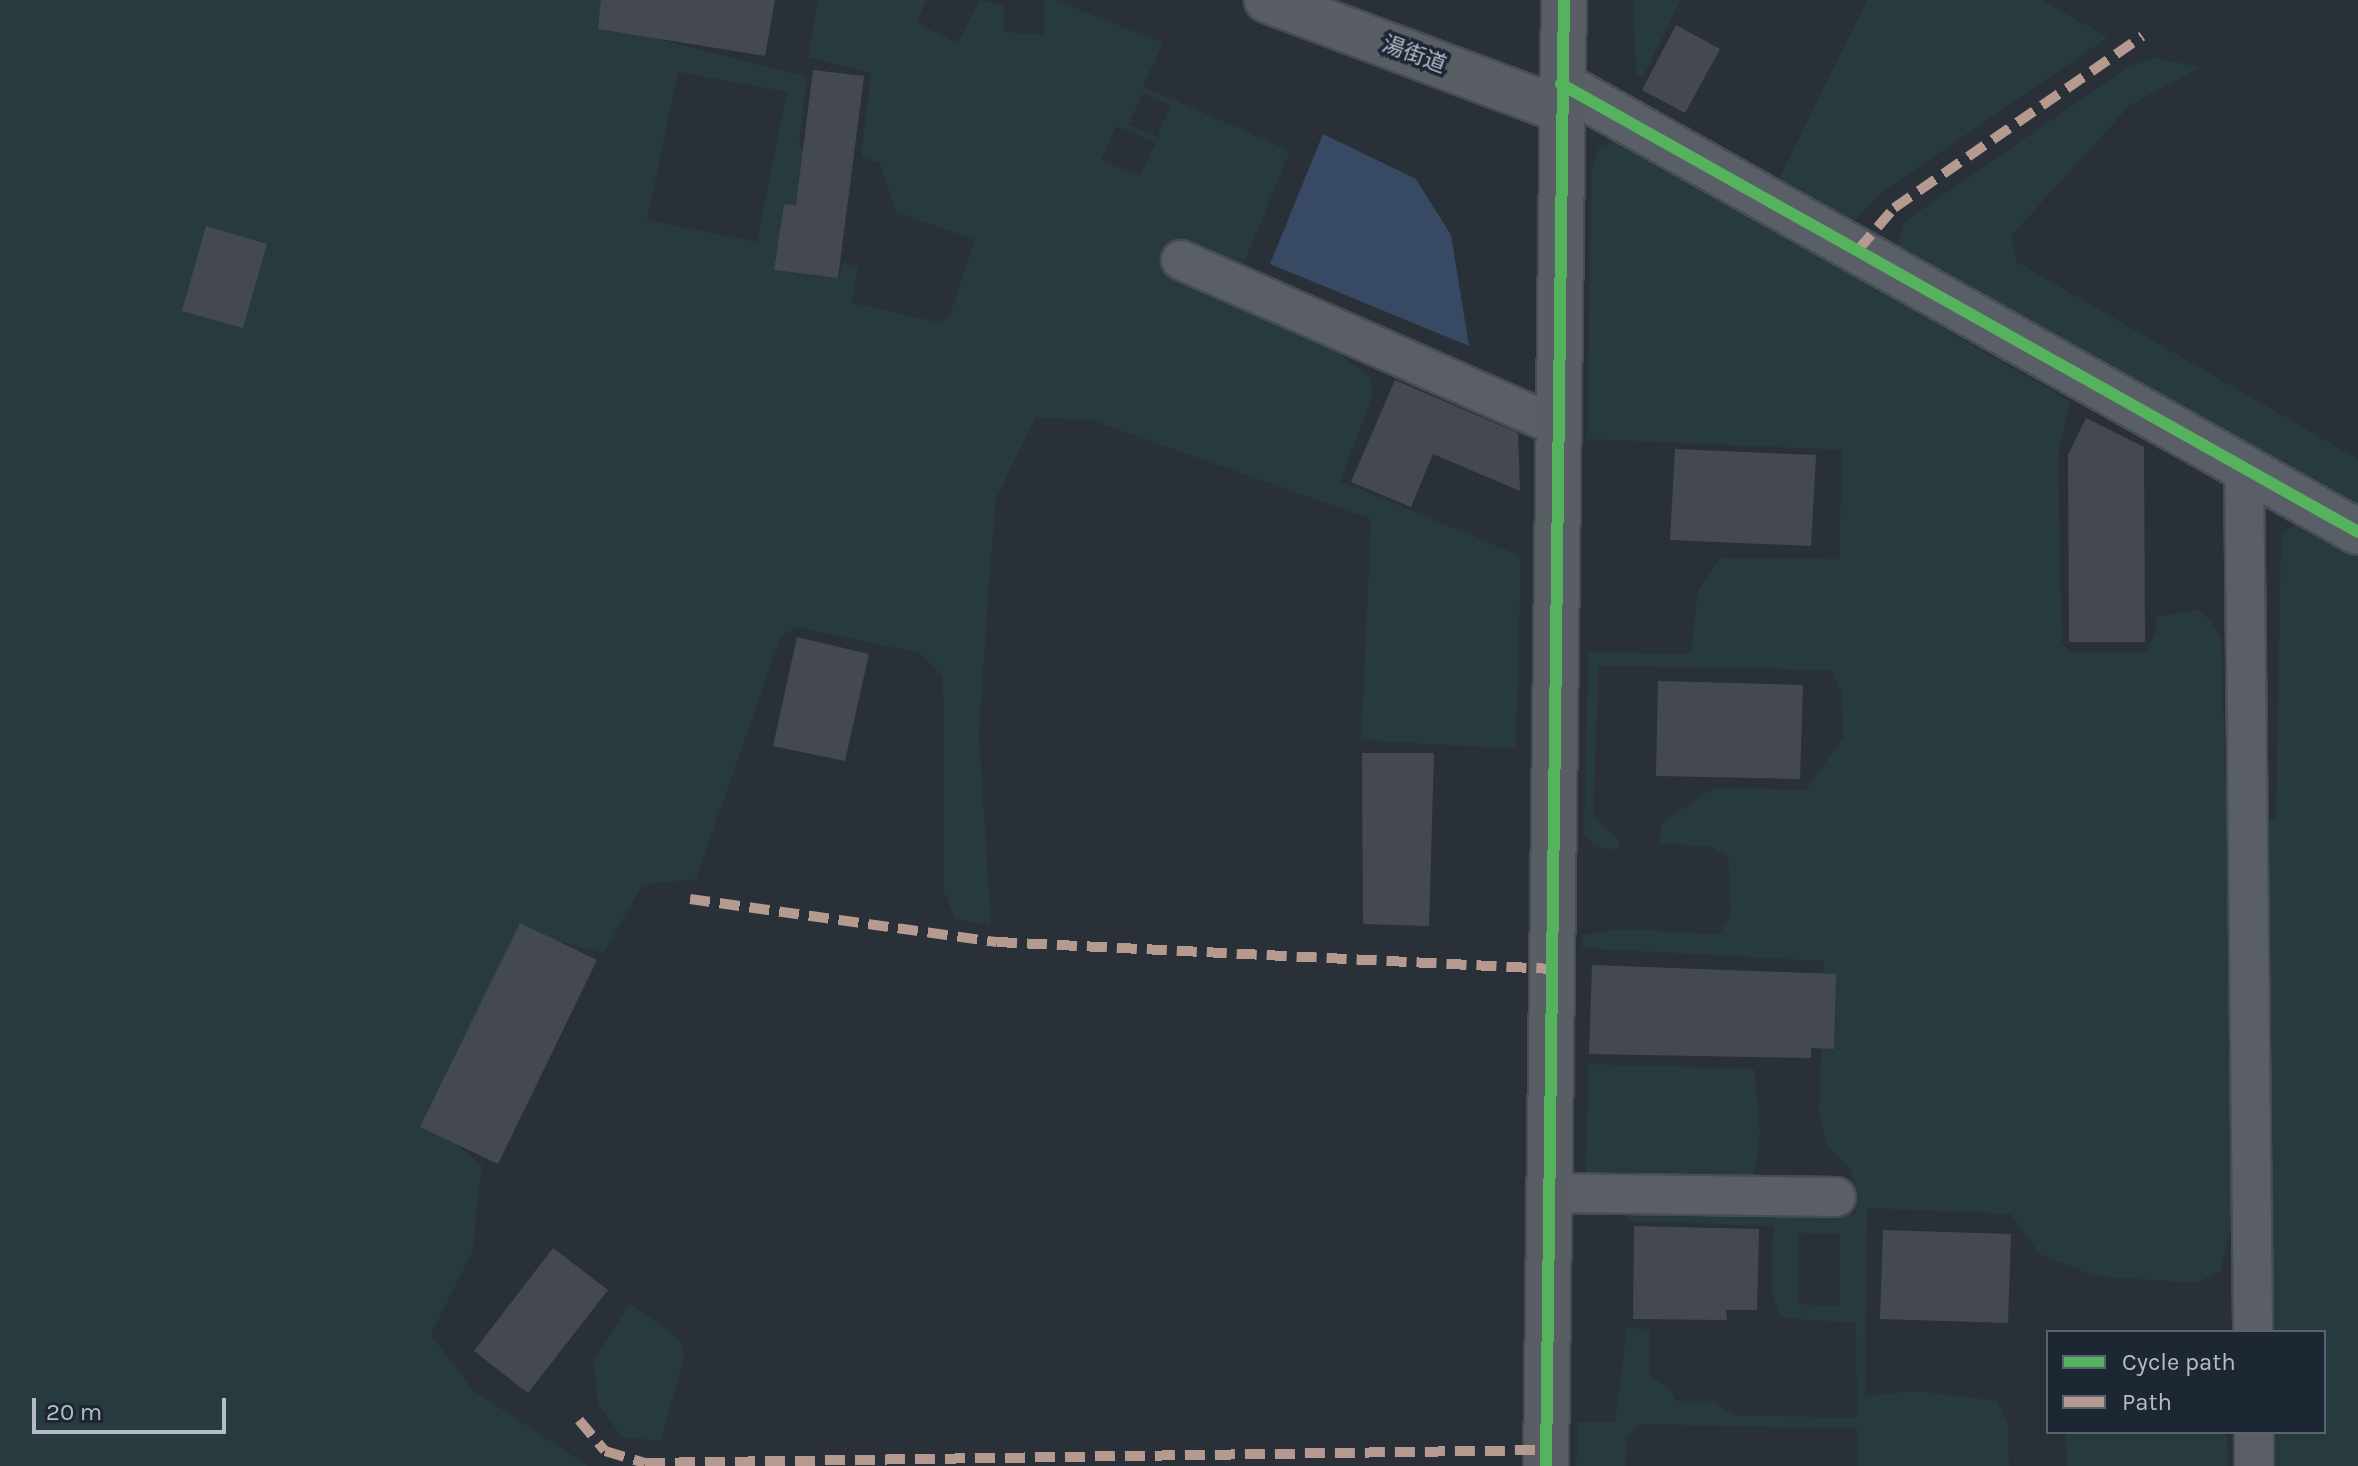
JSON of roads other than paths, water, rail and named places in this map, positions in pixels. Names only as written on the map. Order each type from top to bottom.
[{"type":"street","name":"湯街道","points":[[1267,0],[1561,97]]},
{"type":"street","points":[[1546,1466],[1564,0]]},
{"type":"street","points":[[1561,97],[2244,467],[2358,532]]},
{"type":"lane","points":[[1181,260],[1557,426]]},
{"type":"lane","points":[[2244,467],[2253,1330]]},
{"type":"lane","points":[[1550,1193],[1836,1197]]},
{"type":"lane","points":[[2254,1434],[2254,1466]]},
{"type":"water","points":[[1323,134],[1416,179],[1451,235],[1469,346],[1270,264]]}]
